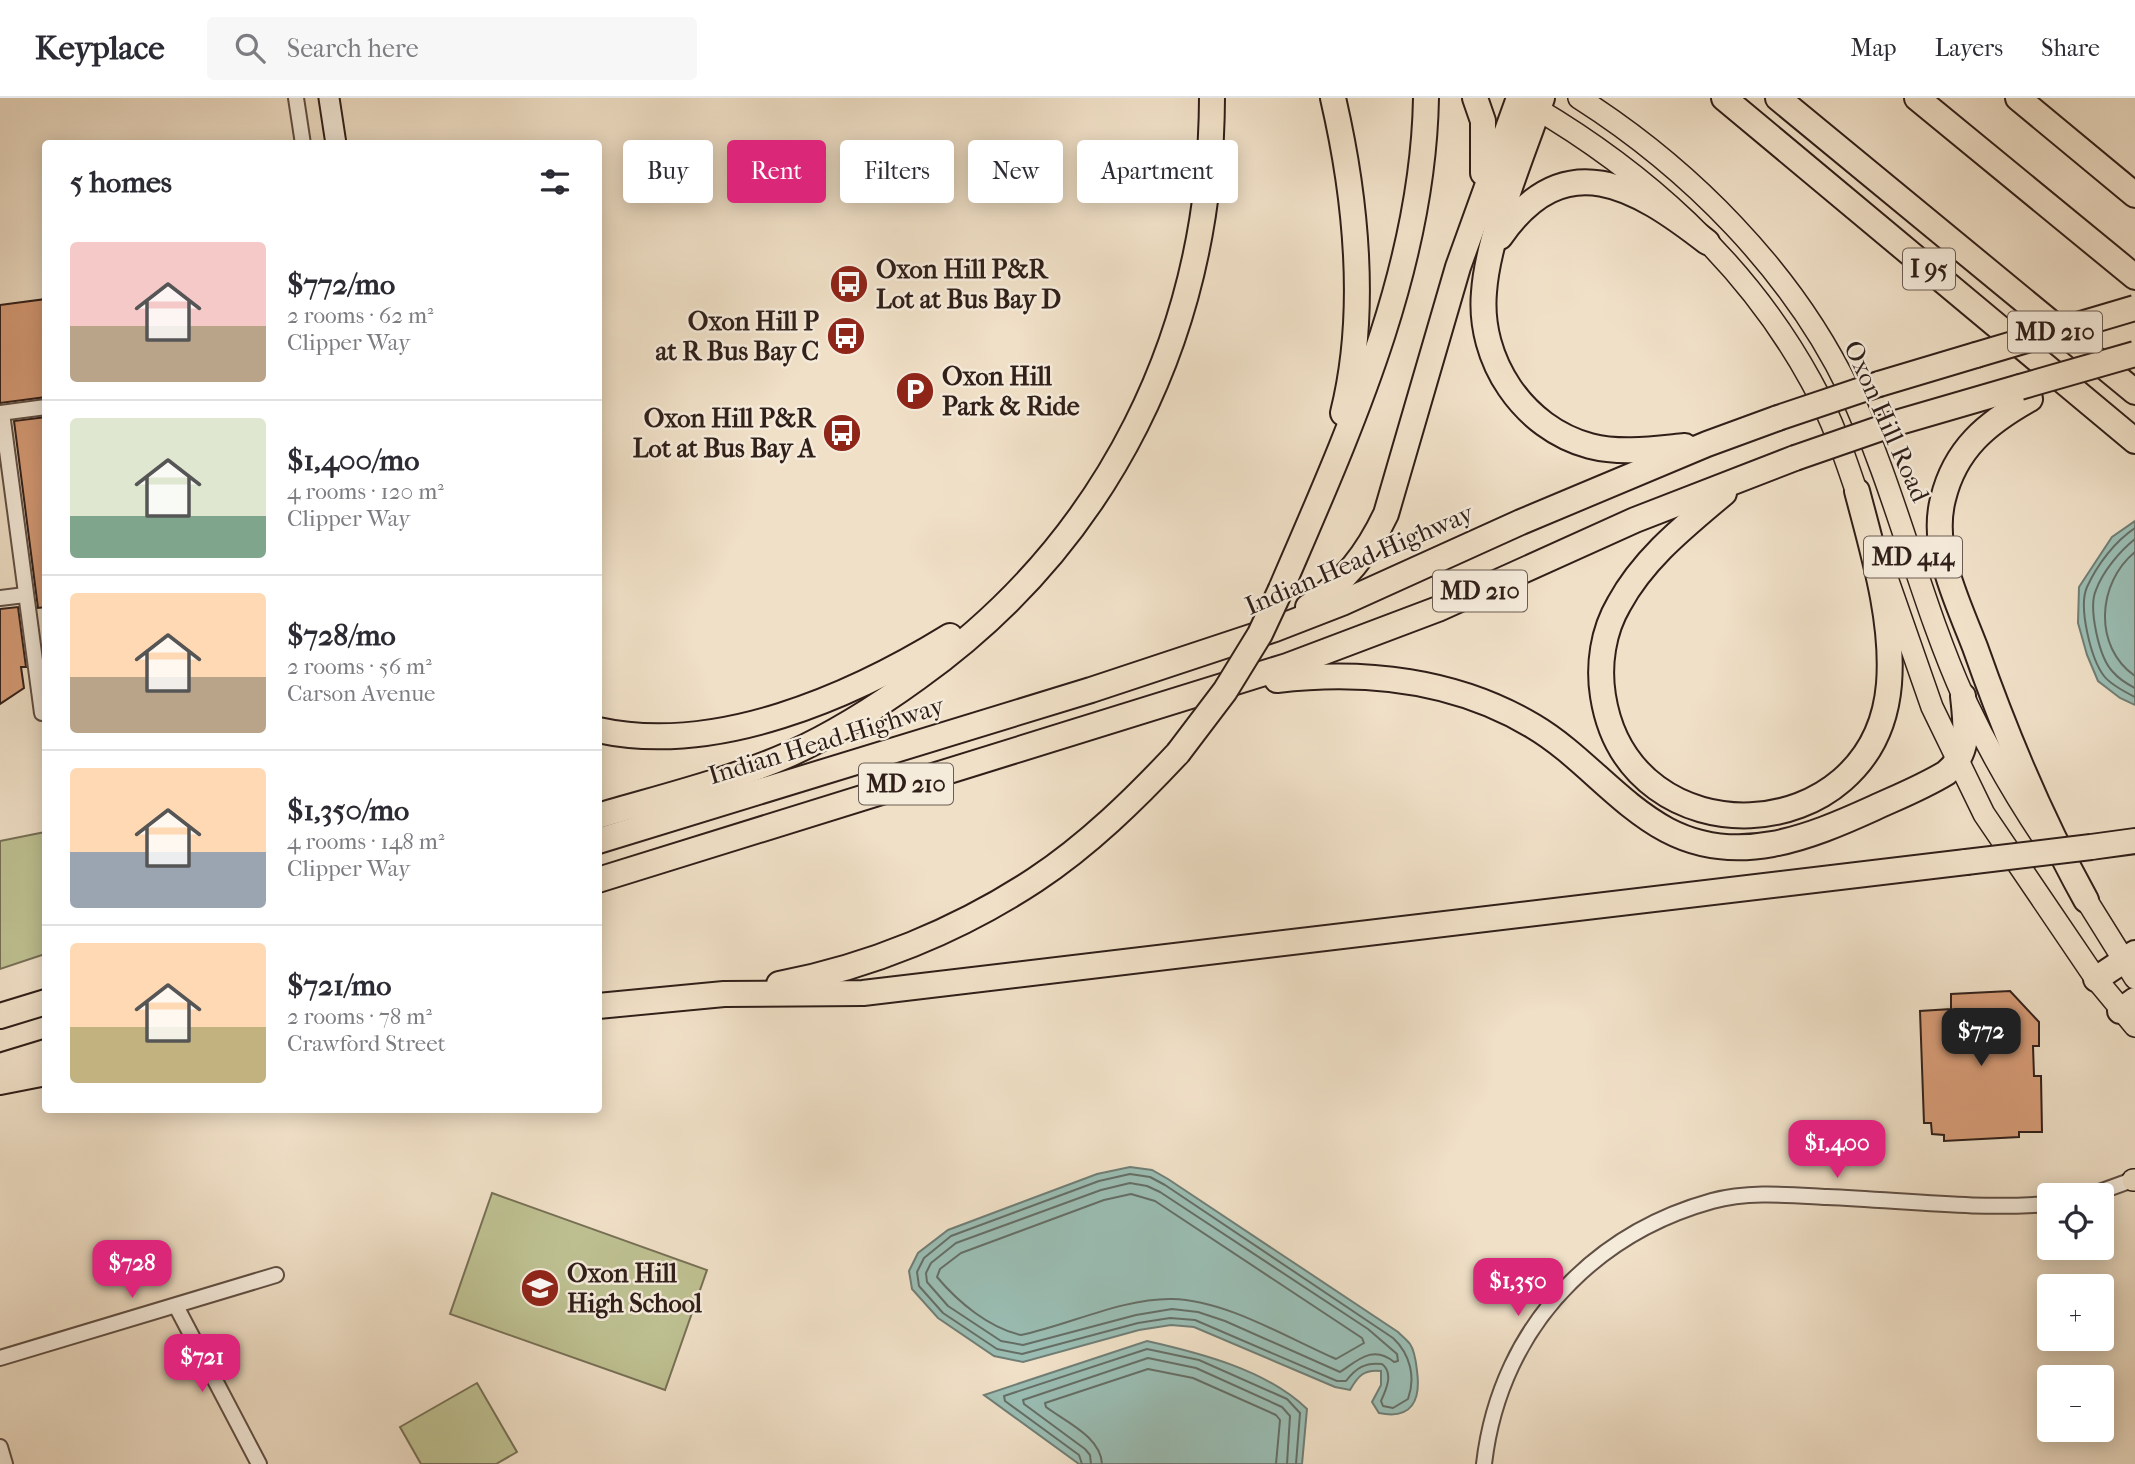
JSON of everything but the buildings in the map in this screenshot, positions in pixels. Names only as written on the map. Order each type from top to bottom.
[{"type":"highway","points":[[602,815],[744,771],[790,753],[886,701],[932,667],[1023,587],[1061,544],[1095,498],[1129,441],[1154,391],[1191,284],[1203,221],[1212,98]]},
{"type":"highway","points":[[1323,491],[1346,403],[1353,348],[1356,288],[1353,209],[1344,144],[1333,98]]},
{"type":"highway","points":[[724,994],[798,981],[862,962],[928,938],[985,909],[1036,880],[1084,843],[1139,795],[1178,753],[1225,691],[1260,634],[1323,491],[1370,374],[1409,237],[1421,166],[1426,98]]},
{"type":"highway","points":[[1475,98],[1483,121],[1485,143],[1478,205]]},
{"type":"highway","name":"I 95","points":[[1724,98],[2135,441]]},
{"type":"highway","name":"I 95","points":[[1778,98],[2135,392]]},
{"type":"highway","points":[[1917,98],[2135,277]]},
{"type":"highway","points":[[2018,98],[2135,195]]},
{"type":"highway","points":[[1275,629],[1335,587],[1352,570],[1371,545],[1386,514],[1478,205],[1527,100]]},
{"type":"highway","points":[[1527,100],[1491,257],[1483,308],[1491,351],[1503,379],[1514,395],[1544,424],[1566,438],[1591,446],[1617,450],[1707,444]]},
{"type":"highway","points":[[1491,257],[1504,232],[1524,209],[1543,194],[1578,183],[1612,184],[1629,191],[1665,211],[1707,242]]},
{"type":"highway","name":"Indian Head Highway","points":[[602,840],[1091,690],[1275,629],[1342,603],[1521,522],[1707,444],[1879,384],[2135,308]]},
{"type":"highway","name":"MD 210","points":[[602,879],[1287,666],[1449,604],[1635,520],[1795,458],[1896,424],[2025,393],[2135,354]]},
{"type":"highway","points":[[2025,393],[1968,444],[1955,466],[1942,500],[1940,528],[1946,568],[2012,748],[2086,900]]},
{"type":"highway","points":[[1741,480],[1674,536],[1641,569],[1618,604],[1605,637],[1601,678],[1606,712],[1618,743],[1640,773],[1668,795],[1698,809],[1730,817],[1766,816],[1796,808],[1826,793],[1848,774],[1867,750],[1882,715],[1889,684],[1889,648],[1879,584],[1857,491]]},
{"type":"highway","points":[[602,731],[650,738],[741,726],[794,711],[888,672],[962,628],[1023,587]]},
{"type":"highway","points":[[1214,688],[1317,676],[1375,677],[1448,690],[1493,706],[1534,726],[1638,810],[1667,830],[1701,844],[1735,848],[1793,841],[1832,827],[1933,780],[1957,763],[1965,750],[1967,730],[1963,696]]},
{"type":"highway","points":[[602,1006],[724,994],[876,991],[2135,841]]},
{"type":"highway","points":[[2096,979],[2132,964]]},
{"type":"highway","points":[[0,1016],[42,1003]]},
{"type":"highway","points":[[0,1066],[42,1053]]},
{"type":"highway","points":[[0,1082],[42,1074]]},
{"type":"main road","points":[[329,98],[335,140]]},
{"type":"main road","name":"Oxon Hill Road","points":[[1578,98],[1646,146],[1719,213],[1766,264],[1827,349],[1871,441],[1963,696],[2016,797],[2132,964]]},
{"type":"main road","name":"MD 414","points":[[1527,100],[1635,174],[1707,242]]},
{"type":"main road","name":"Oxon Hill Road","points":[[1707,242],[1743,282],[1800,363],[1830,422],[1857,491],[1932,707],[1957,763],[2001,841],[2096,979],[2130,1012]]},
{"type":"street","points":[[296,98],[302,140]]},
{"type":"street","points":[[42,408],[1,413],[42,713]]},
{"type":"street","points":[[0,598],[25,595]]},
{"type":"street","points":[[2114,1187],[2134,1180]]},
{"type":"street","points":[[1484,1464],[1487,1436],[1498,1395],[1513,1361],[1544,1310],[1591,1262],[1617,1243],[1662,1219],[1713,1201],[1768,1194],[1964,1207],[2037,1204]]},
{"type":"street","points":[[0,1358],[276,1275]]},
{"type":"street","points":[[176,1306],[259,1464]]},
{"type":"street","points":[[0,1447],[5,1464]]},
{"type":"green space","points":[[42,833],[42,955],[0,969],[0,841]]},
{"type":"green space","points":[[492,1193],[707,1270],[665,1390],[450,1314]]},
{"type":"green space","points":[[477,1383],[517,1452],[496,1464],[421,1464],[400,1427]]},
{"type":"water","points":[[2135,521],[2135,705],[2120,698],[2098,681],[2078,623],[2079,587],[2112,537]]},
{"type":"water","points":[[1130,1167],[1152,1170],[1168,1179],[1398,1332],[1410,1344],[1415,1357],[1418,1381],[1412,1406],[1399,1413],[1379,1413],[1372,1402],[1381,1385],[1381,1371],[1370,1371],[1362,1375],[1350,1390],[1335,1387],[1194,1327],[1171,1325],[1139,1330],[1023,1362],[994,1356],[938,1318],[912,1289],[909,1271],[918,1253],[948,1230],[1097,1174]]},
{"type":"water","points":[[1147,1341],[1232,1365],[1291,1395],[1307,1409],[1302,1464],[1079,1464],[984,1395]]},
{"type":"place","name":"Oxon Hill P&R Lot at Bus Bay D","points":[[849,284]]},
{"type":"place","name":"Oxon Hill P at R Bus Bay C","points":[[846,336]]},
{"type":"place","name":"Oxon Hill Park & Ride","points":[[915,391]]},
{"type":"place","name":"Oxon Hill P&R Lot at Bus Bay A","points":[[842,433]]},
{"type":"place","name":"Oxon Hill High School","points":[[540,1288]]}]
